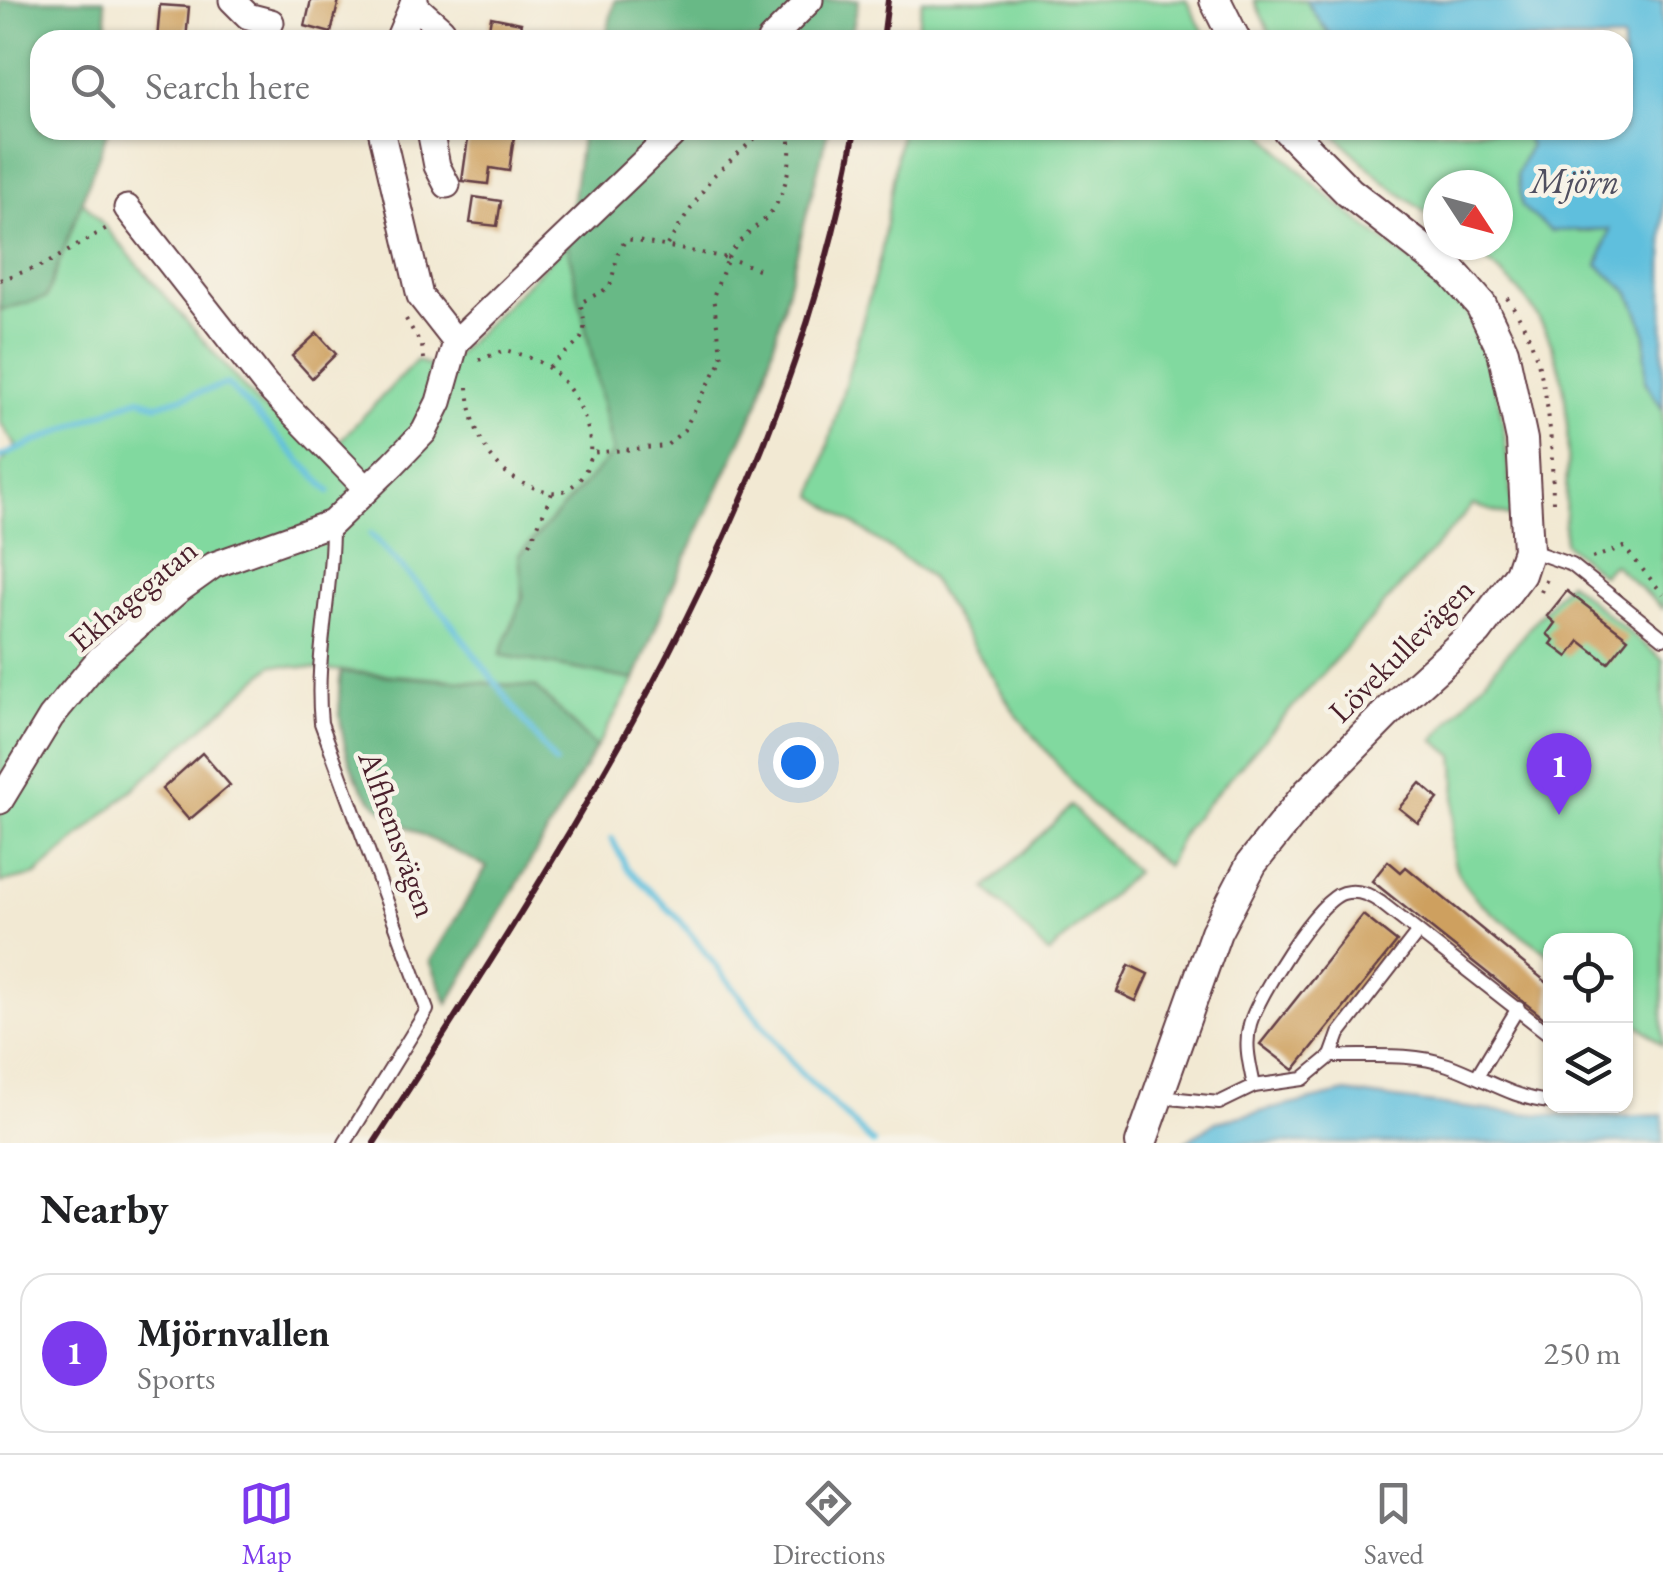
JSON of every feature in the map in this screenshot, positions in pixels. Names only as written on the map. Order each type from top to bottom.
[{"type":"street","points":[[232,0],[248,16],[271,22]]},
{"type":"street","points":[[780,30],[810,0]]},
{"type":"street","points":[[1214,0],[1230,30]]},
{"type":"street","points":[[402,30],[414,2],[442,30]]},
{"type":"street","points":[[383,140],[420,296],[456,342],[666,140]]},
{"type":"street","points":[[431,140],[446,185]]},
{"type":"street","points":[[1298,140],[1349,192],[1453,272],[1481,305],[1503,351],[1540,552]]},
{"type":"street","points":[[127,208],[266,385],[368,489]]},
{"type":"street","name":"Ekhagegatan","points":[[0,801],[51,717],[100,658],[179,590],[214,565],[332,523],[368,489],[424,432],[439,402],[456,342]]},
{"type":"street","name":"Lövekullevägen","points":[[1141,1143],[1216,932],[1252,863],[1308,794],[1388,712],[1477,631],[1540,552]]},
{"type":"lane","name":"Alfhemsvägen","points":[[332,523],[332,578],[316,681],[320,722],[345,778],[427,1010],[345,1143]]},
{"type":"lane","points":[[1540,552],[1572,565],[1663,638]]},
{"type":"lane","points":[[1254,1086],[1246,1045],[1260,1000],[1318,911],[1342,893],[1368,894],[1543,1029]]},
{"type":"lane","points":[[1160,1097],[1219,1103],[1254,1086],[1303,1079],[1331,1056],[1338,1034],[1418,932]]},
{"type":"lane","points":[[1477,1076],[1518,1008]]},
{"type":"lane","points":[[1331,1056],[1419,1059],[1477,1076],[1504,1092],[1543,1100]]},
{"type":"path","points":[[668,244],[712,177],[753,140]]},
{"type":"path","points":[[591,453],[666,446],[684,430],[722,359],[713,298],[741,235],[766,218],[777,203],[791,140]]},
{"type":"path","points":[[0,280],[46,264],[110,226],[127,208]]},
{"type":"path","points":[[549,368],[582,341],[586,332],[580,303],[610,288],[618,253],[626,239],[728,258],[758,270]]},
{"type":"path","points":[[402,308],[422,346],[428,380]]},
{"type":"path","points":[[456,342],[471,364],[469,409],[484,448],[522,484],[552,493],[567,490],[583,475],[591,453],[580,410],[549,368],[504,350],[471,364]]},
{"type":"path","points":[[530,544],[552,493]]},
{"type":"path","points":[[1538,596],[1548,582],[1572,565],[1624,547],[1663,594]]},
{"type":"path","points":[[1540,552],[1548,582]]},
{"type":"green space","points":[[0,0],[104,0],[108,30],[30,30],[30,140],[104,140],[46,298],[0,310]]},
{"type":"green space","points":[[615,0],[859,0],[852,30],[608,30]]},
{"type":"green space","points":[[922,0],[1186,0],[1202,30],[918,30]]},
{"type":"green space","points":[[1254,0],[1305,0],[1326,30],[1268,30]]},
{"type":"green space","points":[[581,140],[825,140],[759,402],[669,594],[635,680],[500,655],[523,596],[519,555],[613,453],[567,243]]},
{"type":"green space","points":[[899,140],[1271,140],[1326,194],[1453,293],[1469,314],[1482,339],[1499,399],[1513,517],[1473,505],[1185,829],[1167,866],[1091,805],[1015,713],[929,576],[814,496],[881,254]]},
{"type":"green space","points":[[1340,140],[1527,140],[1530,145],[1517,174],[1579,232],[1611,228],[1598,265],[1630,293],[1646,332],[1645,381],[1663,410],[1663,609],[1613,564],[1602,575],[1564,543],[1567,440],[1561,374],[1536,313],[1485,260],[1513,260],[1513,170],[1423,170],[1423,211],[1383,181]]},
{"type":"green space","points":[[82,200],[259,405],[331,450],[417,360],[440,371],[567,243],[613,453],[520,554],[523,596],[501,655],[635,680],[596,748],[535,687],[273,665],[36,875],[0,883],[0,465],[16,446],[0,422],[0,310],[46,298]]},
{"type":"green space","points":[[1568,582],[1663,660],[1663,1045],[1633,1021],[1633,933],[1543,933],[1543,950],[1489,910],[1463,882],[1452,850],[1454,756],[1434,740]]},
{"type":"green space","points":[[341,672],[536,687],[596,748],[448,1004],[430,961],[487,867],[402,823],[366,793],[344,743],[339,706]]},
{"type":"green space","points":[[1071,806],[1135,872],[1049,954],[986,888]]},
{"type":"water","name":"Mjörn","points":[[1305,0],[1663,0],[1663,410],[1645,381],[1646,332],[1630,293],[1598,265],[1610,229],[1551,231],[1522,207],[1517,174],[1530,145],[1527,140],[1633,140],[1633,30],[1326,30]]},
{"type":"water","points":[[1346,1092],[1544,1115],[1663,1115],[1663,1143],[1184,1143],[1216,1122]]},
{"type":"building","points":[[311,0],[339,0],[332,30],[305,26]]},
{"type":"building","points":[[160,5],[189,7],[187,30],[158,30]]},
{"type":"building","points":[[491,17],[521,23],[519,30],[489,30]]},
{"type":"building","points":[[468,140],[514,140],[509,171],[490,168],[488,184],[462,181]]},
{"type":"building","points":[[474,197],[501,201],[497,226],[470,223]]},
{"type":"building","points":[[317,333],[336,354],[312,378],[292,356]]},
{"type":"building","points":[[1567,591],[1628,638],[1608,663],[1580,641],[1568,657],[1551,644],[1554,640],[1547,634],[1555,623],[1547,616]]},
{"type":"building","points":[[202,753],[230,785],[189,820],[162,789]]},
{"type":"building","points":[[1420,783],[1438,799],[1418,823],[1399,808]]},
{"type":"building","points":[[1388,861],[1401,872],[1406,867],[1543,979],[1543,1017],[1372,881]]},
{"type":"building","points":[[1363,915],[1397,942],[1294,1070],[1260,1044]]},
{"type":"building","points":[[1129,965],[1148,974],[1136,1001],[1117,992]]},
{"type":"waterway","points":[[0,457],[139,398],[157,405],[227,384],[329,491]]},
{"type":"waterway","points":[[371,534],[442,611],[555,763]]},
{"type":"waterway","points":[[612,839],[627,868],[679,919],[799,1071],[873,1143]]},
{"type":"railway","points":[[884,30],[888,0]]},
{"type":"railway","points":[[374,1143],[598,783],[666,659],[727,532],[780,401],[824,268],[853,140]]},
{"type":"place","name":"Mjörnvallen","points":[[1559,815]]}]
